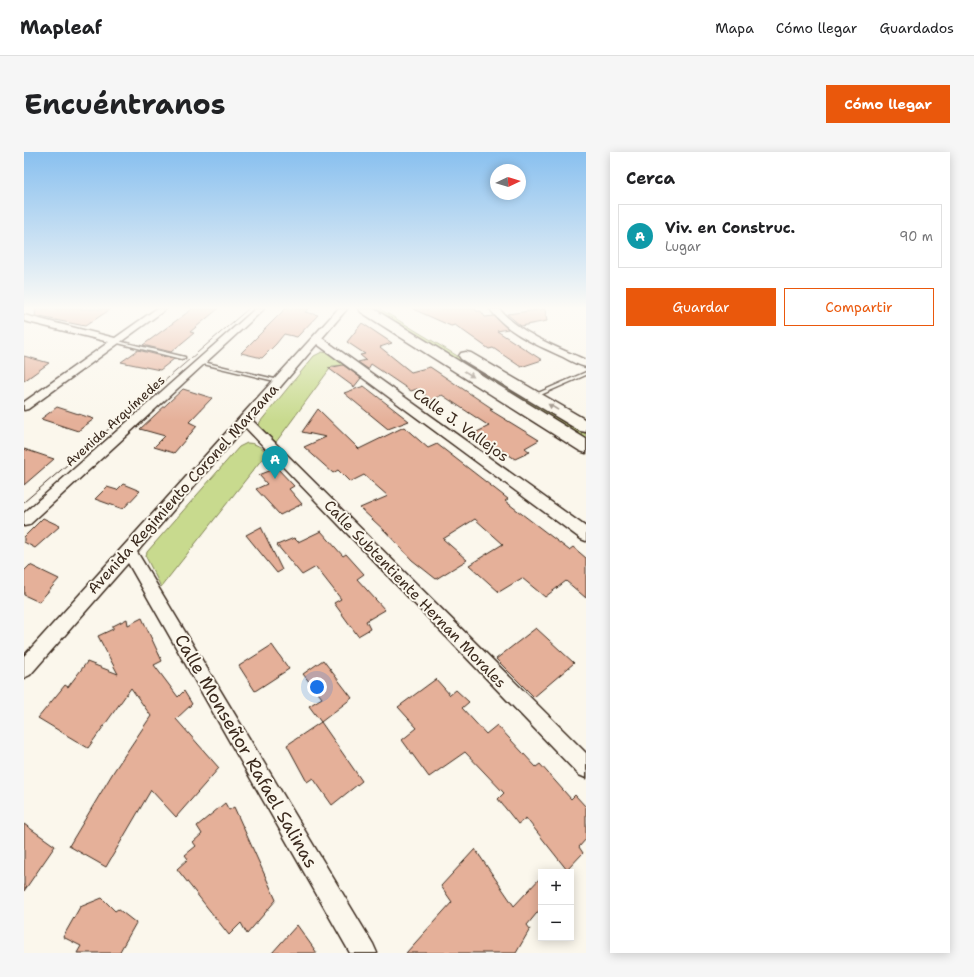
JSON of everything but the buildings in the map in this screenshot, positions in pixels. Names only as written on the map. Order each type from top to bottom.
[{"type":"street","points":[[24,407],[109,346]]},
{"type":"street","name":"Avenida Arquímedes","points":[[24,521],[218,346]]},
{"type":"street","name":"Avenida Regimiento Coronel Marzana","points":[[24,669],[128,550],[311,346]]},
{"type":"street","name":"Calle J. Vallejos","points":[[326,346],[586,535]]},
{"type":"street","points":[[425,346],[586,447]]},
{"type":"street","points":[[451,346],[586,427]]},
{"type":"street","points":[[550,346],[586,364]]},
{"type":"street","name":"Calle Subtentiente Hernan Morales","points":[[245,420],[586,768]]},
{"type":"street","name":"Calle Monseñor Rafael Salinas","points":[[128,550],[364,953]]},
{"type":"lane","points":[[137,346],[183,358]]},
{"type":"lane","points":[[201,362],[279,381]]},
{"type":"lane","points":[[534,396],[586,373]]},
{"type":"green space","points":[[434,346],[442,346],[586,434],[586,440]]},
{"type":"green space","points":[[322,352],[328,353],[346,365],[332,366],[276,442],[259,426],[260,422],[314,356]]},
{"type":"green space","points":[[247,443],[255,444],[273,459],[262,459],[161,587],[146,557],[147,552],[239,447]]},
{"type":"tram line","points":[[24,502],[205,346]]},
{"type":"place","name":"Viv. en Construc.","points":[[275,479]]}]
